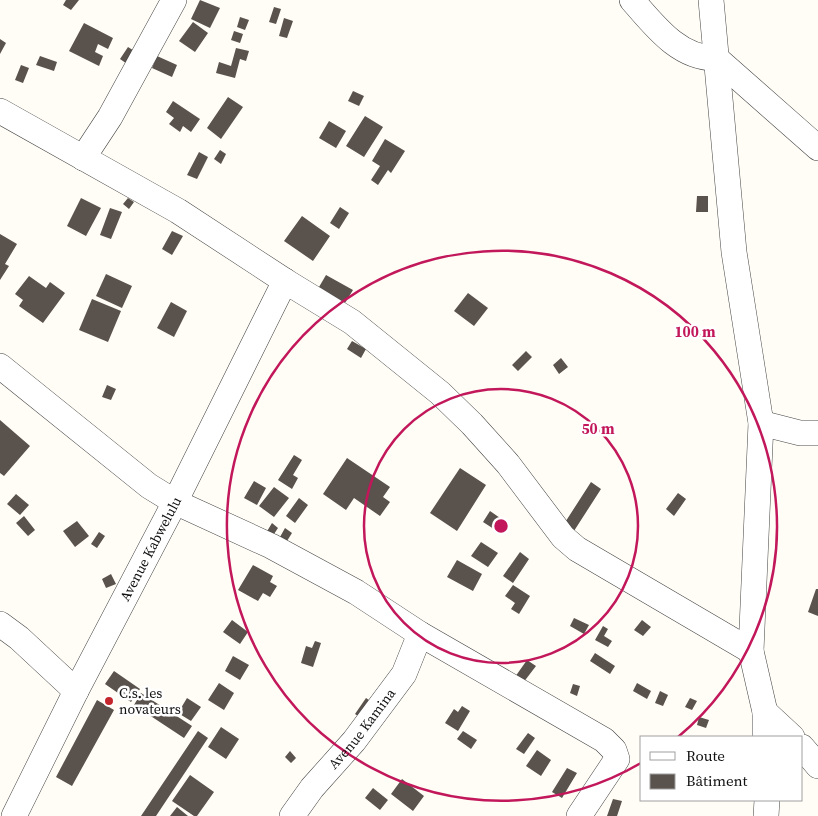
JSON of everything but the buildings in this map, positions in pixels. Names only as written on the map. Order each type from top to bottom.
[{"type":"street","points":[[83,158],[110,118],[174,0]]},
{"type":"street","points":[[632,0],[663,35],[692,54],[705,58],[716,58],[818,148]]},
{"type":"street","points":[[711,0],[734,252],[761,423],[751,651],[765,712],[765,736]]},
{"type":"street","points":[[0,111],[178,211],[352,322],[440,393],[472,424],[508,464],[562,537],[577,549],[751,651]]},
{"type":"street","name":"Avenue Kabwelulu","points":[[14,816],[175,502],[285,281]]},
{"type":"street","points":[[0,366],[149,486],[175,502],[271,546],[356,592],[420,634],[604,740],[614,750],[617,759],[579,816]]},
{"type":"street","points":[[761,423],[800,433],[818,432]]},
{"type":"street","points":[[0,624],[26,644],[76,692]]},
{"type":"street","name":"Avenue Kamina","points":[[292,816],[312,788],[354,741],[404,674],[420,634]]},
{"type":"street","points":[[765,712],[791,736]]},
{"type":"street","points":[[803,748],[818,766]]},
{"type":"street","points":[[766,816],[767,801]]},
{"type":"place","name":"C.s. les novateurs","points":[[109,701]]}]
